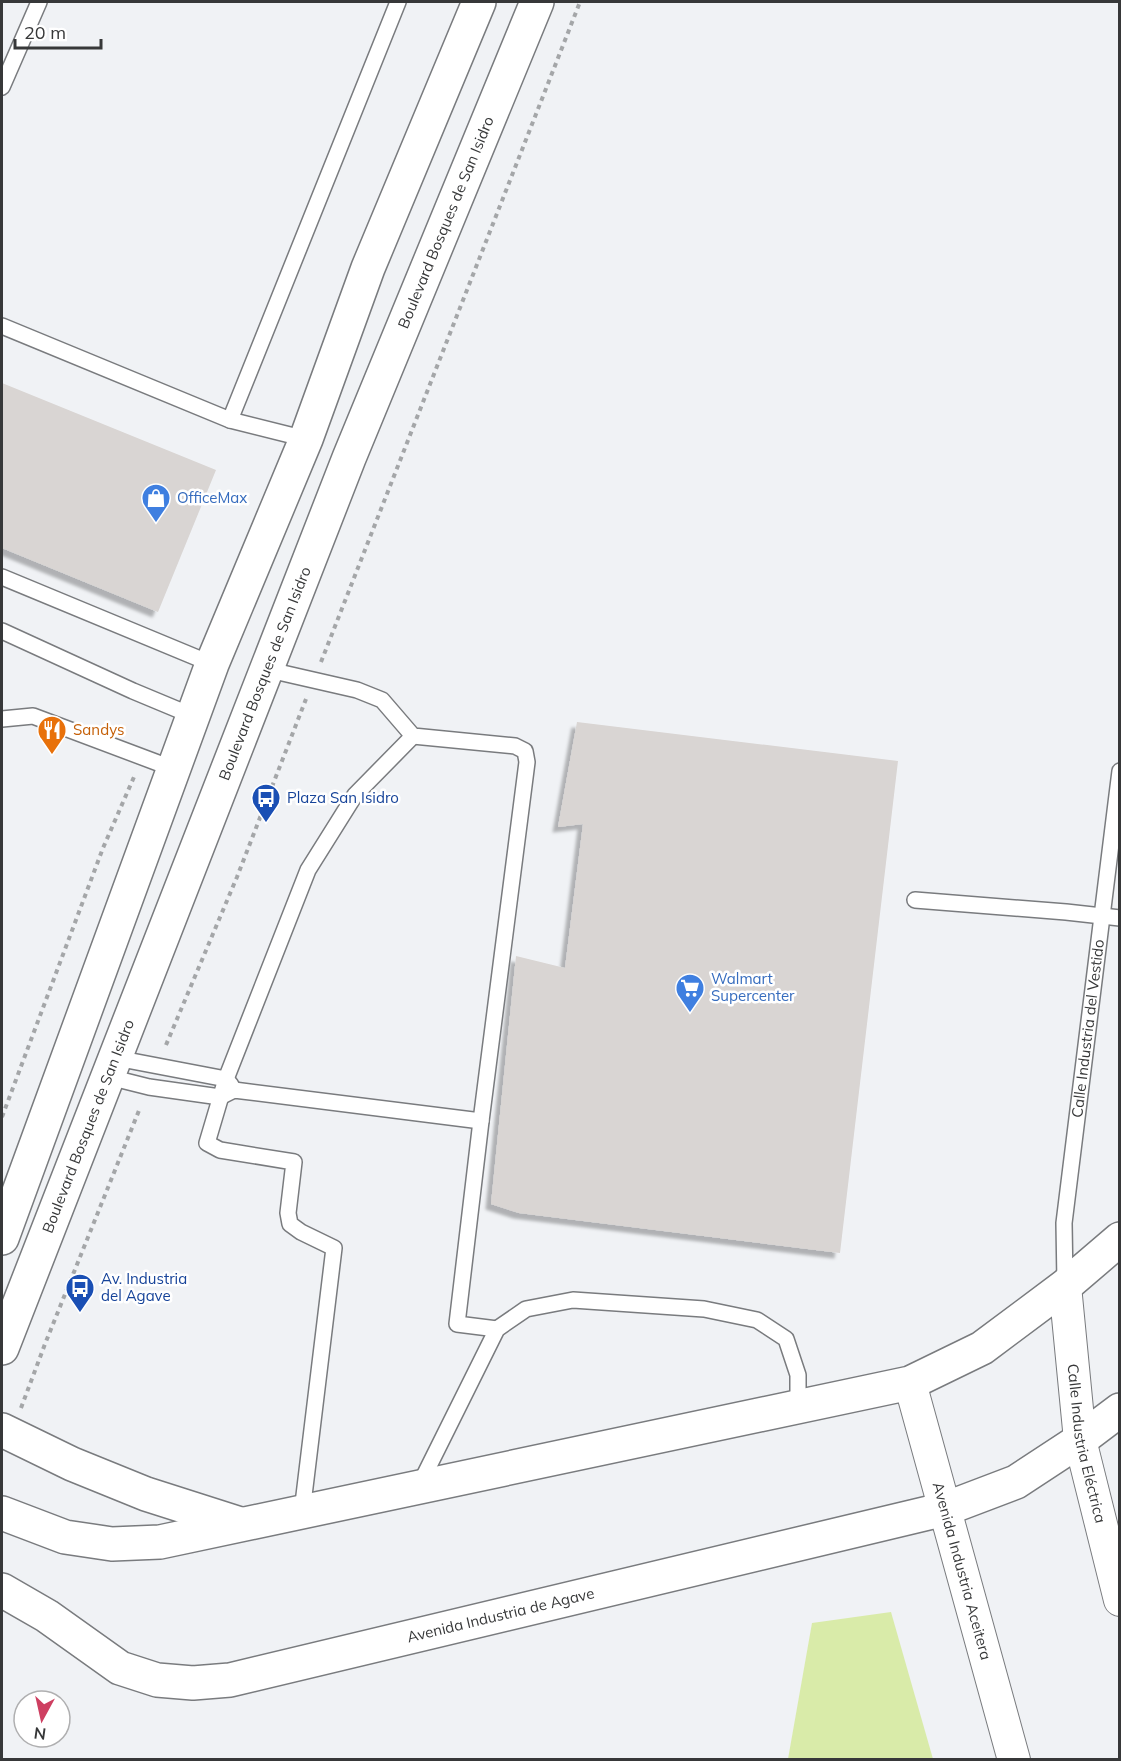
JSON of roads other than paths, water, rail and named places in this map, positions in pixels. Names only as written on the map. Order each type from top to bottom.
[{"type":"main road","points":[[2,1234],[212,664],[306,439],[368,268],[479,2]]},
{"type":"main road","name":"Boulevard Bosques de San Isidro","points":[[2,1348],[349,458],[537,2]]},
{"type":"main road","points":[[306,439],[349,458]]},
{"type":"main road","points":[[2,1513],[65,1537],[112,1544],[160,1542],[910,1383],[982,1348],[1065,1286],[1119,1239]]},
{"type":"main road","name":"Avenida Industria de Agave","points":[[2,1590],[47,1616],[120,1668],[157,1680],[193,1683],[230,1680],[945,1509],[1016,1482],[1080,1440],[1119,1410]]},
{"type":"main road","points":[[6,1432],[72,1464],[146,1494],[242,1525]]},
{"type":"street","name":"Calle Industria Eléctrica","points":[[1065,1286],[1080,1440],[1119,1600]]},
{"type":"street","name":"Avenida Industria Aceitera","points":[[910,1383],[1014,1760]]},
{"type":"lane","points":[[2,87],[39,2]]},
{"type":"lane","points":[[230,420],[398,2]]},
{"type":"lane","points":[[2,326],[230,420],[306,439]]},
{"type":"lane","points":[[2,577],[212,664]]},
{"type":"lane","points":[[2,631],[193,716]]},
{"type":"lane","points":[[266,669],[357,690],[382,700],[413,736],[515,746],[525,751],[526,762],[457,1324],[498,1329]]},
{"type":"lane","points":[[2,719],[33,716],[174,769]]},
{"type":"lane","points":[[302,1512],[334,1248],[290,1224],[288,1213],[294,1162],[220,1150],[207,1143],[308,870],[355,795],[413,736]]},
{"type":"lane","name":"Calle Industria del Vestido","points":[[1065,1286],[1064,1223],[1119,771]]},
{"type":"lane","points":[[915,900],[1119,918]]},
{"type":"lane","points":[[112,1068],[157,1067],[227,1089]]},
{"type":"lane","points":[[112,1068],[148,1087],[227,1089],[481,1121]]},
{"type":"lane","points":[[419,1486],[498,1329],[526,1309],[573,1300],[704,1309],[757,1320],[786,1339],[798,1375],[798,1407]]},
{"type":"place","name":"OfficeMax","points":[[156,524]]},
{"type":"place","name":"Sandys","points":[[52,756]]},
{"type":"place","name":"Plaza San Isidro","points":[[266,824]]},
{"type":"place","name":"Walmart Supercenter","points":[[690,1014]]},
{"type":"place","name":"Av. Industria del Agave","points":[[80,1314]]}]
